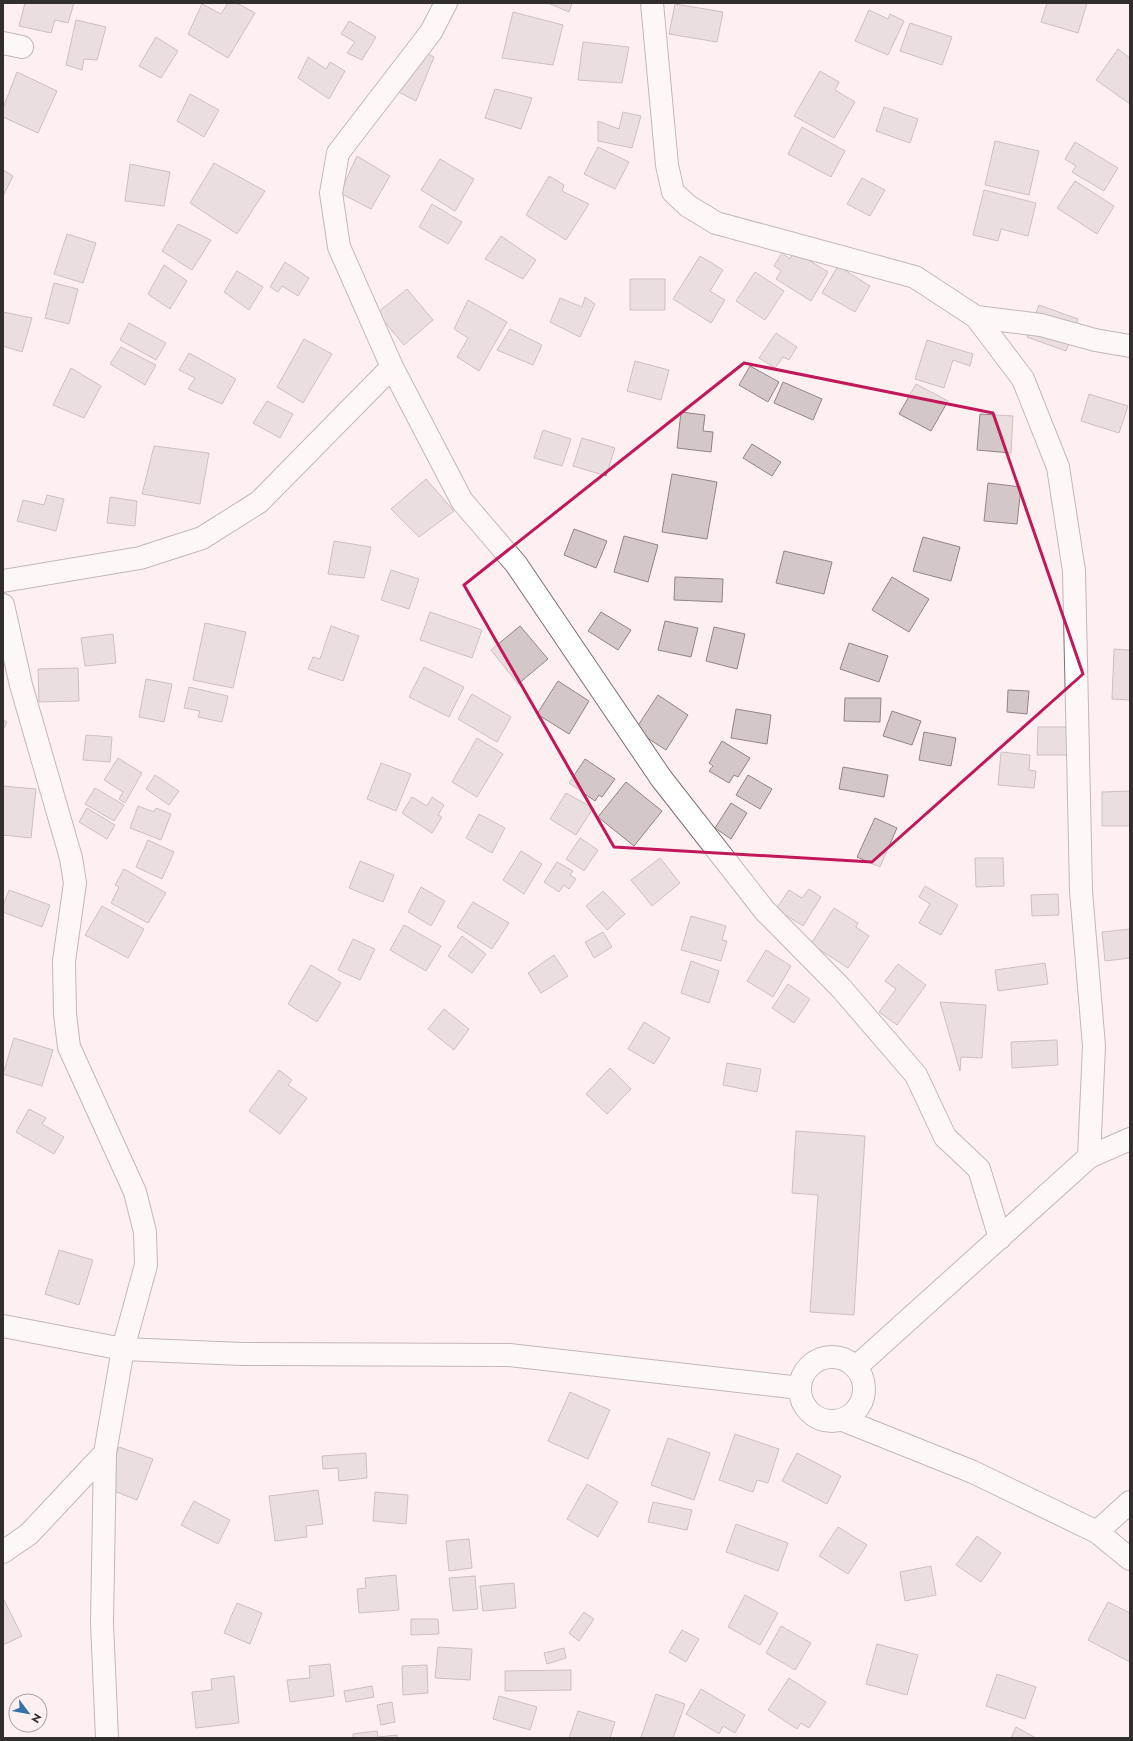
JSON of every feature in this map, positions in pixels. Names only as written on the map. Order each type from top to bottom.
[{"type":"street","points":[[446,3],[431,32],[338,153],[332,186],[339,247],[392,367],[462,501],[516,564],[661,778],[765,911],[841,988],[916,1075],[945,1137],[979,1169],[1000,1238]]},
{"type":"street","points":[[652,3],[667,165],[673,192],[688,206],[716,223],[915,277],[976,317],[1023,379],[1058,467],[1074,571],[1081,891],[1094,1046],[1089,1157]]},
{"type":"street","points":[[976,317],[1041,325],[1095,340],[1130,346]]},
{"type":"street","points":[[3,581],[140,558],[202,538],[259,502],[392,367]]},
{"type":"street","points":[[3,605],[21,685],[71,858],[75,884],[64,961],[65,1014],[69,1047],[135,1192],[145,1232],[146,1265],[123,1349],[105,1453],[102,1622],[108,1738]]},
{"type":"street","points":[[856,1368],[1089,1157],[1130,1139]]},
{"type":"street","points":[[3,1326],[123,1349],[242,1354],[510,1356],[800,1388]]},
{"type":"street","points":[[833,1357],[845,1360],[856,1368],[862,1378],[864,1390],[861,1403],[854,1413],[843,1420],[831,1422],[818,1419],[809,1412],[802,1401],[800,1388],[803,1376],[810,1366],[821,1359],[833,1357]]},
{"type":"street","points":[[843,1420],[974,1472],[1097,1532],[1130,1559]]},
{"type":"street","points":[[3,1552],[29,1534],[105,1453]]},
{"type":"street","points":[[1097,1532],[1130,1502]]},
{"type":"highlighted area","points":[[744,363],[993,413],[1083,674],[872,862],[614,847],[464,585]]},
{"type":"building","points":[[25,3],[74,3],[68,23],[55,20],[51,33],[19,26]]},
{"type":"building","points":[[228,3],[237,3],[255,13],[228,58],[188,34],[202,4],[221,14]]},
{"type":"building","points":[[548,3],[572,3],[569,12]]},
{"type":"building","points":[[1047,3],[1087,3],[1078,33],[1041,22]]},
{"type":"building","points":[[675,4],[723,12],[717,42],[669,34]]},
{"type":"building","points":[[869,10],[888,19],[890,14],[904,21],[888,55],[855,41]]},
{"type":"building","points":[[513,12],[563,25],[553,65],[502,58]]},
{"type":"building","points":[[76,20],[106,27],[97,60],[84,59],[82,70],[66,65]]},
{"type":"building","points":[[349,21],[376,37],[362,60],[347,53],[355,42],[341,34]]},
{"type":"building","points":[[910,23],[952,37],[942,65],[900,51]]},
{"type":"building","points":[[156,37],[178,51],[161,78],[139,66]]},
{"type":"building","points":[[583,42],[629,47],[622,83],[578,80]]},
{"type":"building","points":[[408,43],[434,57],[416,101],[387,86]]},
{"type":"building","points":[[1118,49],[1130,58],[1130,104],[1096,80]]},
{"type":"building","points":[[308,57],[326,69],[330,62],[345,71],[329,99],[298,78]]},
{"type":"building","points":[[820,71],[839,82],[835,90],[855,102],[834,138],[794,116]]},
{"type":"building","points":[[17,72],[57,91],[38,133],[3,117],[3,108]]},
{"type":"building","points":[[495,89],[532,98],[521,129],[485,118]]},
{"type":"building","points":[[190,94],[219,110],[204,137],[177,121]]},
{"type":"building","points":[[884,107],[918,119],[910,143],[876,131]]},
{"type":"building","points":[[623,112],[641,116],[632,148],[598,141],[598,121],[619,129]]},
{"type":"building","points":[[802,127],[845,151],[831,177],[788,154]]},
{"type":"building","points":[[995,141],[1039,151],[1029,195],[985,185]]},
{"type":"building","points":[[1075,142],[1118,168],[1104,191],[1072,172],[1076,166],[1065,159]]},
{"type":"building","points":[[598,147],[629,162],[615,189],[584,174]]},
{"type":"building","points":[[357,156],[390,176],[371,209],[340,193]]},
{"type":"building","points":[[440,159],[474,179],[455,211],[421,190]]},
{"type":"building","points":[[214,163],[265,191],[237,234],[190,203]]},
{"type":"building","points":[[130,164],[170,172],[164,206],[125,201]]},
{"type":"building","points":[[3,170],[13,176],[3,196]]},
{"type":"building","points":[[549,176],[564,185],[562,191],[589,204],[566,240],[526,215]]},
{"type":"building","points":[[862,178],[885,190],[870,216],[847,204]]},
{"type":"building","points":[[1075,181],[1114,206],[1097,234],[1057,208]]},
{"type":"building","points":[[984,190],[1036,203],[1028,236],[1001,229],[998,241],[973,235]]},
{"type":"building","points":[[432,204],[462,222],[448,244],[419,227]]},
{"type":"building","points":[[178,224],[211,240],[192,270],[162,251]]},
{"type":"building","points":[[67,234],[96,243],[83,283],[54,274]]},
{"type":"building","points":[[501,236],[536,260],[523,279],[485,259]]},
{"type":"building","points":[[794,251],[828,272],[811,301],[776,279],[781,271],[774,266],[782,253],[790,259]]},
{"type":"building","points":[[700,256],[723,270],[710,291],[725,300],[711,323],[673,299]]},
{"type":"building","points":[[285,262],[309,278],[298,296],[282,286],[278,292],[270,287]]},
{"type":"building","points":[[164,265],[187,281],[170,309],[148,294]]},
{"type":"building","points":[[838,266],[870,286],[855,312],[822,293]]},
{"type":"building","points":[[237,271],[263,287],[249,310],[224,292]]},
{"type":"building","points":[[755,272],[784,291],[765,320],[736,301]]},
{"type":"building","points":[[630,279],[665,279],[665,310],[630,310]]},
{"type":"building","points":[[54,283],[78,289],[69,324],[45,318]]},
{"type":"building","points":[[407,289],[433,320],[404,345],[377,313]]},
{"type":"building","points":[[585,297],[595,304],[580,337],[550,322],[560,298],[582,307]]},
{"type":"building","points":[[468,300],[507,322],[479,371],[457,357],[468,338],[454,329]]},
{"type":"building","points":[[1039,305],[1078,319],[1066,351],[1027,337]]},
{"type":"building","points":[[3,312],[32,318],[22,352],[3,346]]},
{"type":"building","points":[[129,323],[166,343],[156,360],[120,340]]},
{"type":"building","points":[[510,329],[542,345],[533,365],[497,350]]},
{"type":"building","points":[[776,333],[797,347],[789,360],[783,357],[775,368],[759,358]]},
{"type":"building","points":[[304,339],[332,354],[303,403],[277,387]]},
{"type":"building","points":[[927,340],[973,354],[970,366],[953,360],[944,388],[915,379]]},
{"type":"building","points":[[121,347],[156,365],[145,385],[110,364]]},
{"type":"building","points":[[189,353],[236,379],[222,404],[188,389],[195,378],[179,370]]},
{"type":"building","points":[[635,361],[669,370],[661,400],[627,391]]},
{"type":"building","points":[[750,366],[779,382],[768,402],[739,385]]},
{"type":"building","points":[[71,368],[101,386],[84,418],[53,405]]},
{"type":"building","points":[[783,382],[822,399],[813,420],[774,403]]},
{"type":"building","points":[[916,384],[948,401],[931,431],[899,414]]},
{"type":"building","points":[[1089,394],[1128,406],[1119,433],[1081,421]]},
{"type":"building","points":[[267,401],[293,414],[280,438],[253,423]]},
{"type":"building","points":[[681,412],[705,415],[703,431],[713,432],[711,452],[677,448]]},
{"type":"building","points":[[980,414],[1013,416],[1011,453],[977,450]]},
{"type":"building","points":[[543,430],[571,439],[562,466],[534,458]]},
{"type":"building","points":[[582,438],[615,448],[606,476],[573,466]]},
{"type":"building","points":[[752,444],[781,462],[772,476],[743,458]]},
{"type":"building","points":[[154,446],[209,453],[200,504],[142,494]]},
{"type":"building","points":[[672,474],[717,482],[707,539],[662,532]]},
{"type":"building","points":[[426,479],[454,511],[419,537],[391,509]]},
{"type":"building","points":[[988,483],[1021,487],[1017,524],[984,521]]},
{"type":"building","points":[[47,495],[64,499],[56,531],[17,521],[23,500],[44,505]]},
{"type":"building","points":[[110,497],[137,501],[135,526],[107,523]]},
{"type":"building","points":[[574,529],[607,541],[596,568],[564,555]]},
{"type":"building","points":[[624,536],[658,545],[648,582],[614,572]]},
{"type":"building","points":[[923,537],[960,547],[951,581],[913,571]]},
{"type":"building","points":[[334,541],[371,547],[364,578],[328,574]]},
{"type":"building","points":[[784,551],[832,562],[824,594],[776,583]]},
{"type":"building","points":[[391,570],[419,579],[409,609],[381,600]]},
{"type":"building","points":[[675,577],[723,579],[722,602],[674,600]]},
{"type":"building","points":[[892,577],[929,599],[909,632],[872,610]]},
{"type":"building","points":[[430,612],[482,630],[472,658],[420,640]]},
{"type":"building","points":[[601,612],[631,630],[618,650],[588,631]]},
{"type":"building","points":[[665,621],[698,628],[691,657],[658,650]]},
{"type":"building","points":[[205,623],[246,632],[233,688],[193,680]]},
{"type":"building","points":[[331,626],[359,636],[343,681],[308,669],[313,657],[320,659]]},
{"type":"building","points":[[520,626],[548,659],[518,684],[491,650]]},
{"type":"building","points":[[714,627],[745,634],[737,669],[706,661]]},
{"type":"building","points":[[113,634],[116,663],[85,666],[81,638]]},
{"type":"building","points":[[849,643],[888,656],[879,682],[840,669]]},
{"type":"building","points":[[1114,649],[1130,650],[1130,700],[1112,699]]},
{"type":"building","points":[[424,667],[464,687],[449,717],[409,697]]},
{"type":"building","points":[[78,668],[79,701],[39,702],[38,669]]},
{"type":"building","points":[[146,679],[172,684],[164,722],[139,717]]},
{"type":"building","points":[[558,681],[589,701],[569,734],[537,714]]},
{"type":"building","points":[[189,687],[228,696],[222,722],[198,717],[200,711],[184,708]]},
{"type":"building","points":[[1008,690],[1029,691],[1027,714],[1007,712]]},
{"type":"building","points":[[472,694],[511,717],[497,742],[458,719]]},
{"type":"building","points":[[658,695],[688,715],[666,750],[635,730]]},
{"type":"building","points":[[845,698],[881,698],[880,722],[844,721]]},
{"type":"building","points":[[736,709],[771,715],[767,744],[731,738]]},
{"type":"building","points":[[892,711],[921,721],[912,745],[883,736]]},
{"type":"building","points":[[3,720],[7,722],[3,730]]},
{"type":"building","points":[[1038,727],[1069,727],[1068,755],[1037,755]]},
{"type":"building","points":[[924,732],[956,738],[951,766],[919,760]]},
{"type":"building","points":[[86,735],[112,737],[110,762],[83,760]]},
{"type":"building","points":[[477,738],[503,754],[477,797],[452,782]]},
{"type":"building","points":[[722,741],[750,758],[738,777],[734,775],[729,783],[709,771],[713,766],[709,763]]},
{"type":"building","points":[[1001,752],[1030,755],[1029,770],[1036,771],[1034,788],[998,785]]},
{"type":"building","points":[[118,758],[142,773],[125,803],[119,799],[123,792],[104,780]]},
{"type":"building","points":[[585,759],[615,779],[602,797],[599,795],[595,801],[569,783]]},
{"type":"building","points":[[381,763],[411,774],[396,811],[367,799]]},
{"type":"building","points":[[843,767],[888,775],[884,797],[839,789]]},
{"type":"building","points":[[155,775],[179,791],[169,805],[146,789]]},
{"type":"building","points":[[748,775],[772,789],[760,809],[736,795]]},
{"type":"building","points":[[626,782],[662,811],[634,846],[598,817]]},
{"type":"building","points":[[3,786],[36,789],[31,838],[3,835]]},
{"type":"building","points":[[95,788],[124,805],[114,821],[85,804]]},
{"type":"building","points":[[1130,791],[1130,826],[1102,826],[1102,792]]},
{"type":"building","points":[[566,793],[593,808],[576,835],[550,819]]},
{"type":"building","points":[[412,797],[427,806],[432,797],[444,805],[438,815],[442,817],[432,833],[402,813]]},
{"type":"building","points":[[731,803],[747,813],[731,839],[715,828]]},
{"type":"building","points":[[138,806],[154,812],[156,808],[171,814],[161,840],[130,828]]},
{"type":"building","points":[[87,808],[115,825],[107,839],[79,822]]},
{"type":"building","points":[[479,814],[505,828],[492,853],[466,838]]},
{"type":"building","points":[[875,818],[897,828],[880,867],[857,857]]},
{"type":"building","points":[[580,838],[598,850],[584,871],[566,859]]},
{"type":"building","points":[[148,840],[174,852],[162,879],[136,867]]},
{"type":"building","points":[[521,851],[542,864],[524,894],[503,880]]},
{"type":"building","points":[[660,858],[680,883],[652,906],[631,880]]},
{"type":"building","points":[[975,858],[1003,858],[1004,886],[976,887]]},
{"type":"building","points":[[360,861],[394,875],[383,902],[349,888]]},
{"type":"building","points":[[557,862],[573,871],[570,875],[576,879],[569,889],[564,885],[559,892],[544,882]]},
{"type":"building","points":[[124,869],[166,893],[148,923],[111,903],[119,887],[115,885]]},
{"type":"building","points":[[925,886],[958,905],[941,935],[919,923],[930,904],[919,897]]},
{"type":"building","points":[[421,887],[445,901],[431,926],[408,912]]},
{"type":"building","points":[[809,889],[821,897],[803,926],[776,909],[789,890],[802,898]]},
{"type":"building","points":[[9,890],[50,905],[42,927],[3,912],[3,906]]},
{"type":"building","points":[[603,891],[625,914],[607,930],[586,906]]},
{"type":"building","points":[[1058,894],[1059,915],[1032,916],[1031,895]]},
{"type":"building","points":[[473,902],[509,923],[492,949],[457,927]]},
{"type":"building","points":[[102,906],[144,929],[128,958],[85,935]]},
{"type":"building","points":[[834,908],[858,923],[856,927],[869,936],[848,968],[811,944]]},
{"type":"building","points":[[691,916],[726,926],[722,940],[727,941],[721,961],[681,950]]},
{"type":"building","points":[[404,925],[441,946],[426,971],[390,950]]},
{"type":"building","points":[[1130,929],[1130,958],[1105,961],[1102,932]]},
{"type":"building","points":[[603,932],[612,947],[594,958],[585,942]]},
{"type":"building","points":[[462,936],[486,954],[472,973],[448,956]]},
{"type":"building","points":[[353,939],[375,949],[360,980],[338,970]]},
{"type":"building","points":[[766,950],[791,966],[773,997],[747,981]]},
{"type":"building","points":[[554,955],[568,976],[541,993],[528,973]]},
{"type":"building","points":[[691,961],[719,971],[709,1003],[681,993]]},
{"type":"building","points":[[1045,963],[1048,984],[998,991],[995,970]]},
{"type":"building","points":[[898,964],[926,985],[897,1025],[879,1012],[896,989],[885,981]]},
{"type":"building","points":[[311,965],[341,983],[317,1022],[288,1004]]},
{"type":"building","points":[[788,984],[810,999],[794,1023],[772,1008]]},
{"type":"building","points":[[940,1002],[986,1005],[982,1058],[961,1057],[960,1071]]},
{"type":"building","points":[[444,1009],[469,1029],[454,1050],[428,1029]]},
{"type":"building","points":[[644,1022],[670,1038],[654,1064],[628,1049]]},
{"type":"building","points":[[14,1038],[53,1050],[42,1086],[3,1074]]},
{"type":"building","points":[[1057,1040],[1058,1065],[1012,1068],[1011,1042]]},
{"type":"building","points":[[727,1063],[761,1069],[757,1092],[723,1085]]},
{"type":"building","points":[[610,1068],[631,1089],[607,1114],[586,1094]]},
{"type":"building","points":[[279,1070],[292,1080],[288,1085],[307,1098],[280,1134],[249,1111]]},
{"type":"building","points":[[29,1109],[46,1118],[42,1124],[64,1137],[54,1154],[16,1132]]},
{"type":"building","points":[[796,1131],[865,1136],[854,1315],[810,1312],[818,1195],[792,1193]]},
{"type":"building","points":[[59,1250],[93,1260],[79,1305],[45,1294]]},
{"type":"building","points":[[570,1392],[610,1410],[588,1459],[548,1441]]},
{"type":"building","points":[[735,1434],[779,1449],[768,1483],[757,1480],[753,1492],[719,1480]]},
{"type":"building","points":[[668,1438],[710,1453],[694,1500],[651,1485]]},
{"type":"building","points":[[119,1447],[153,1459],[137,1500],[104,1487]]},
{"type":"building","points":[[366,1453],[367,1478],[339,1481],[338,1468],[323,1469],[322,1456]]},
{"type":"building","points":[[797,1453],[841,1476],[827,1504],[782,1481]]},
{"type":"building","points":[[587,1484],[618,1502],[598,1537],[567,1519]]},
{"type":"building","points":[[318,1490],[323,1524],[306,1526],[307,1537],[275,1541],[269,1496]]},
{"type":"building","points":[[375,1492],[408,1495],[406,1524],[373,1521]]},
{"type":"building","points":[[194,1501],[230,1520],[218,1544],[181,1525]]},
{"type":"building","points":[[653,1502],[692,1510],[687,1530],[648,1522]]},
{"type":"building","points":[[736,1524],[788,1543],[778,1571],[726,1552]]},
{"type":"building","points":[[838,1527],[867,1545],[848,1574],[819,1556]]},
{"type":"building","points":[[977,1536],[1001,1553],[981,1582],[956,1565]]},
{"type":"building","points":[[469,1539],[472,1568],[449,1571],[446,1541]]},
{"type":"building","points":[[931,1566],[936,1595],[905,1601],[900,1572]]},
{"type":"building","points":[[396,1575],[399,1610],[359,1613],[357,1589],[366,1588],[365,1578]]},
{"type":"building","points":[[475,1576],[478,1609],[453,1611],[449,1578]]},
{"type":"building","points":[[514,1583],[516,1608],[483,1611],[480,1586]]},
{"type":"building","points":[[745,1595],[778,1613],[760,1645],[728,1627]]},
{"type":"building","points":[[3,1598],[22,1636],[3,1645]]},
{"type":"building","points":[[1108,1602],[1130,1613],[1130,1662],[1088,1640]]},
{"type":"building","points":[[237,1603],[262,1613],[250,1644],[224,1633]]},
{"type":"building","points":[[584,1612],[594,1619],[579,1641],[569,1633]]},
{"type":"building","points":[[411,1619],[438,1619],[439,1634],[411,1635]]},
{"type":"building","points":[[781,1626],[811,1643],[795,1670],[766,1653]]},
{"type":"building","points":[[682,1630],[699,1639],[686,1662],[669,1652]]},
{"type":"building","points":[[877,1644],[918,1655],[907,1695],[866,1684]]},
{"type":"building","points":[[438,1647],[472,1649],[470,1680],[435,1678]]},
{"type":"building","points":[[564,1648],[566,1658],[547,1664],[544,1653]]},
{"type":"building","points":[[330,1664],[334,1696],[290,1702],[287,1680],[310,1678],[309,1666]]},
{"type":"building","points":[[427,1665],[428,1693],[403,1695],[402,1666]]},
{"type":"building","points":[[571,1670],[571,1690],[505,1691],[505,1671]]},
{"type":"building","points":[[997,1674],[1036,1687],[1025,1719],[986,1706]]},
{"type":"building","points":[[234,1676],[239,1723],[196,1728],[192,1692],[212,1690],[211,1679]]},
{"type":"building","points":[[789,1678],[826,1702],[809,1728],[801,1723],[797,1729],[768,1710]]},
{"type":"building","points":[[372,1686],[374,1697],[346,1702],[344,1691]]},
{"type":"building","points":[[701,1689],[745,1715],[735,1733],[723,1726],[719,1734],[686,1714]]},
{"type":"building","points":[[656,1694],[685,1704],[673,1738],[641,1737]]},
{"type":"building","points":[[499,1696],[537,1707],[530,1730],[493,1719]]},
{"type":"building","points":[[392,1702],[395,1722],[381,1725],[377,1705]]},
{"type":"building","points":[[578,1711],[615,1722],[610,1738],[569,1738]]},
{"type":"building","points":[[1016,1727],[1036,1738],[1011,1738]]},
{"type":"building","points":[[377,1731],[378,1737],[397,1735],[397,1738],[353,1738],[353,1734]]}]
